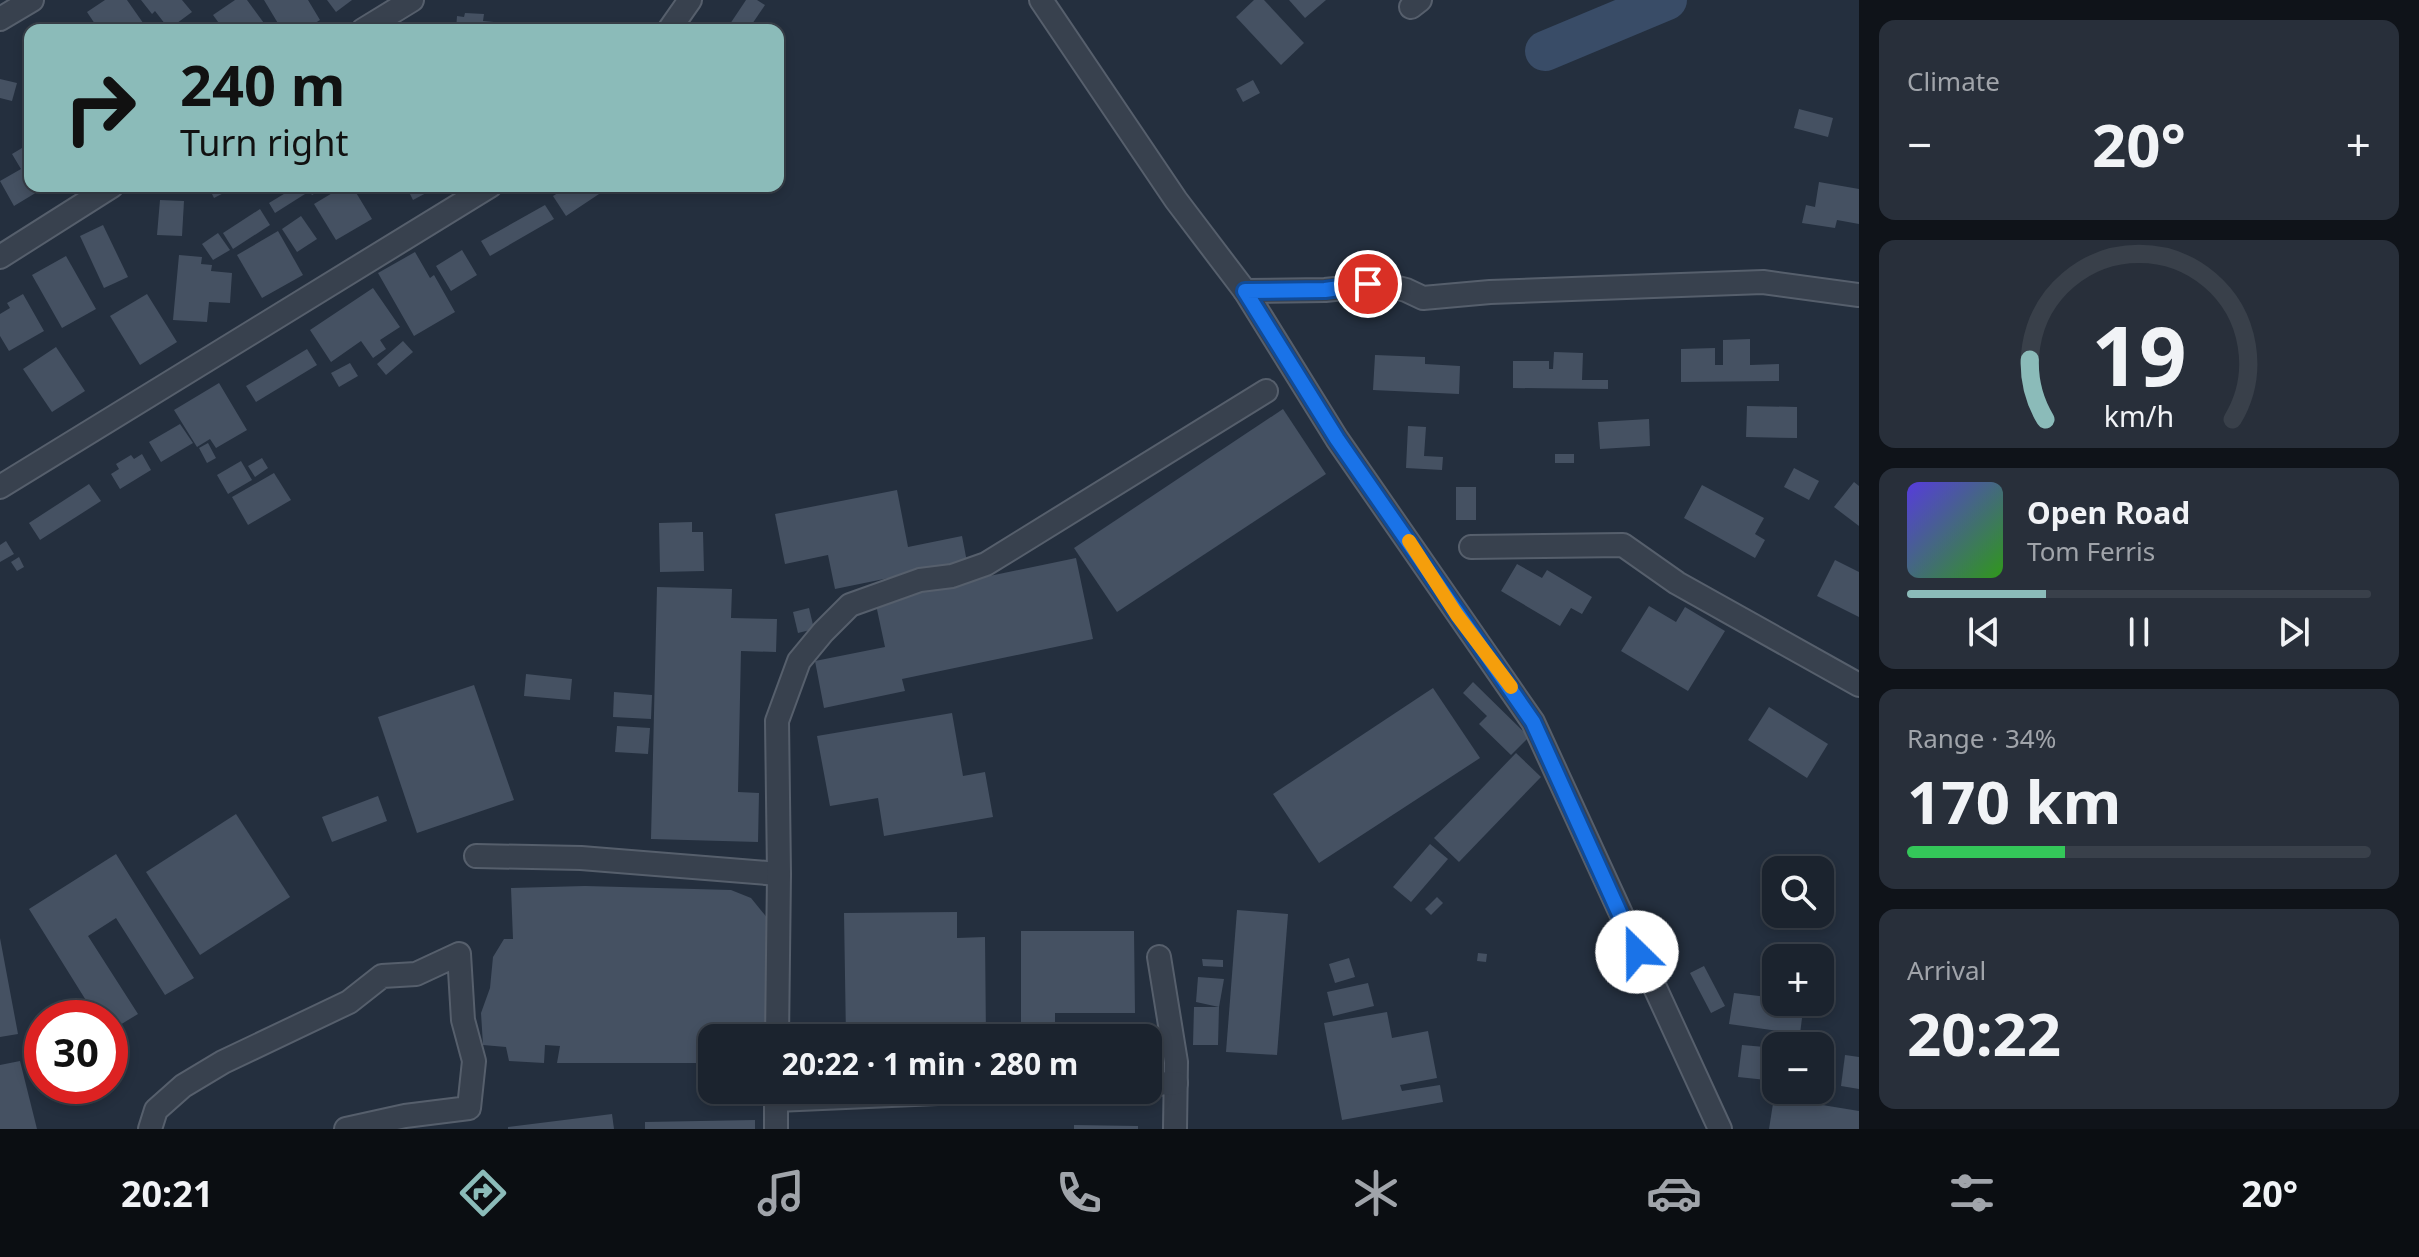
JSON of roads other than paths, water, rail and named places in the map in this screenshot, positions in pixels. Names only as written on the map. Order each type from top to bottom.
[{"type":"street","points":[[0,19],[32,0]]},
{"type":"street","points":[[373,24],[412,0]]},
{"type":"street","points":[[673,24],[690,0]]},
{"type":"street","points":[[1041,0],[1176,200],[1245,291],[1337,439],[1533,722],[1720,1129]]},
{"type":"street","points":[[0,257],[103,192]]},
{"type":"street","points":[[0,487],[480,192]]},
{"type":"street","points":[[1245,291],[1325,290],[1383,284],[1423,298],[1490,292],[1763,282],[1859,295]]},
{"type":"street","points":[[777,1024],[777,721],[799,661],[850,605],[920,580],[952,576],[986,564],[1266,391]]},
{"type":"street","points":[[1471,547],[1623,545],[1677,583],[1859,685]]},
{"type":"street","points":[[476,856],[581,858],[779,874]]},
{"type":"street","points":[[150,1129],[156,1110],[183,1086],[223,1062],[349,1002],[382,976],[416,974],[459,954],[463,1020],[474,1061],[469,1108],[405,1116],[346,1129]]},
{"type":"street","points":[[1159,957],[1176,1062],[1175,1129]]},
{"type":"street","points":[[1162,1084],[1176,1083]]},
{"type":"street","points":[[776,1104],[776,1129]]},
{"type":"waterway","points":[[1545,51],[1667,0]]}]
